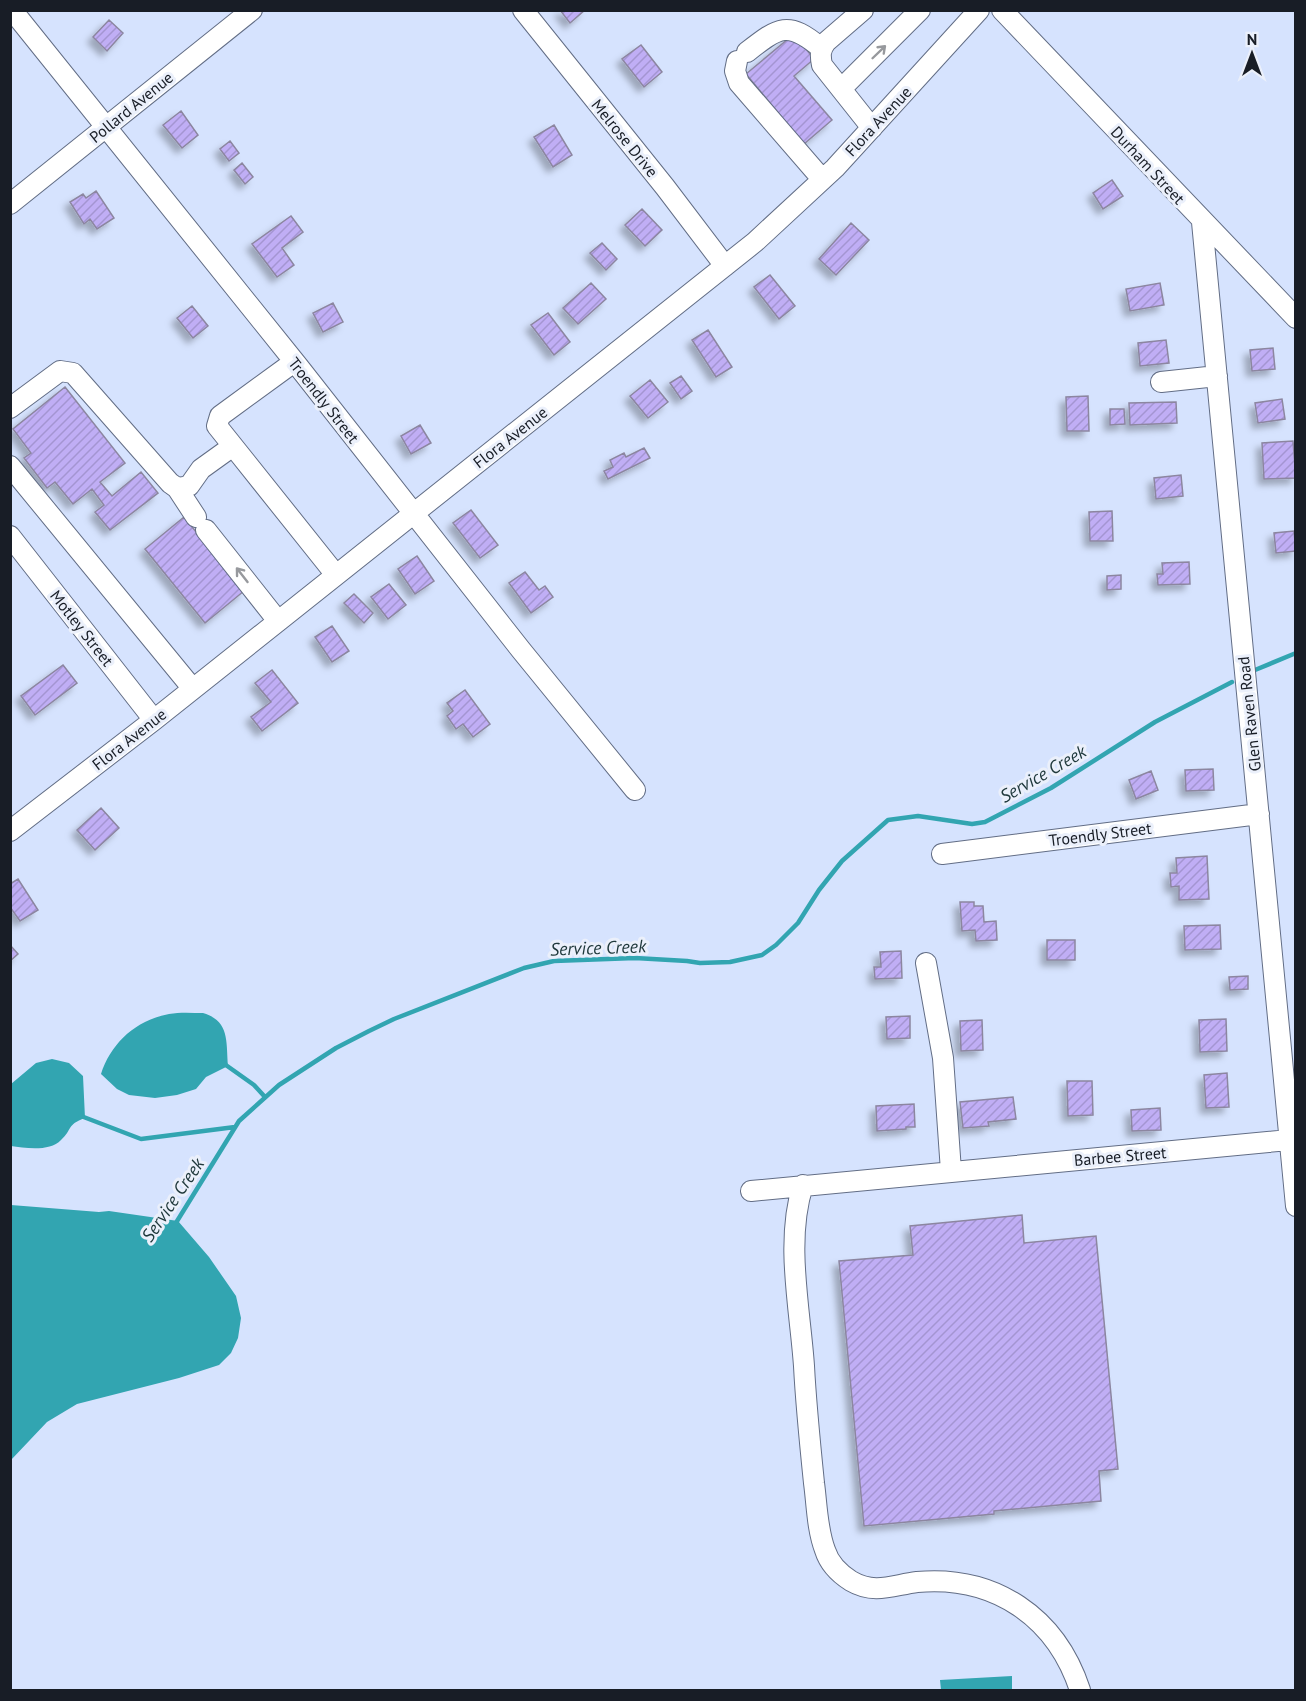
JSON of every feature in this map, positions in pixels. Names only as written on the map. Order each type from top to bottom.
[{"type":"street","name":"Troendly Street","points":[[12,10],[635,790]]},
{"type":"street","name":"Pollard Avenue","points":[[10,204],[252,10]]},
{"type":"street","name":"Melrose Drive","points":[[523,10],[665,187],[725,266]]},
{"type":"street","points":[[863,10],[821,48],[822,65],[872,128]]},
{"type":"street","name":"Flora Avenue","points":[[10,831],[154,720],[755,242],[872,128],[980,10]]},
{"type":"street","name":"Durham Street","points":[[1002,10],[1296,318]]},
{"type":"street","points":[[841,89],[919,13]]},
{"type":"street","points":[[821,48],[805,34],[796,30],[783,30],[771,34],[742,56],[735,71],[739,83],[822,179]]},
{"type":"street","name":"Glen Raven Road","points":[[1202,222],[1296,1206]]},
{"type":"street","points":[[294,362],[220,416],[217,426],[336,575]]},
{"type":"street","points":[[10,408],[60,371],[73,373],[170,483],[177,488],[201,523],[278,621]]},
{"type":"street","points":[[1161,382],[1217,376]]},
{"type":"street","points":[[177,488],[189,486],[201,469],[233,446]]},
{"type":"street","points":[[10,466],[193,689]]},
{"type":"street","name":"Motley Street","points":[[10,536],[154,720]]},
{"type":"street","name":"Troendly Street","points":[[942,854],[1259,814]]},
{"type":"street","points":[[926,963],[943,1058],[951,1171]]},
{"type":"street","name":"Barbee Street","points":[[751,1191],[1289,1140]]},
{"type":"street","points":[[803,1185],[796,1205],[795,1273],[807,1422],[817,1510],[827,1555],[836,1569],[849,1580],[873,1588],[889,1589],[914,1582],[940,1581],[979,1587],[1014,1603],[1040,1623],[1061,1648],[1080,1690]]},
{"type":"shaded area","points":[[203,1013],[218,1021],[222,1027],[225,1034],[228,1066],[206,1077],[196,1089],[155,1098],[129,1095],[117,1089],[101,1074],[111,1052],[136,1027],[169,1014]]},
{"type":"shaded area","points":[[52,1059],[69,1063],[83,1076],[85,1118],[72,1125],[61,1140],[51,1146],[23,1148],[11,1146],[11,1084],[36,1063]]},
{"type":"shaded area","points":[[11,1205],[109,1211],[178,1221],[209,1257],[236,1296],[241,1318],[238,1338],[231,1353],[219,1365],[179,1378],[77,1404],[47,1422],[11,1460]]},
{"type":"shaded area","points":[[1012,1676],[1012,1690],[941,1690],[940,1680]]},
{"type":"building","points":[[560,10],[585,10],[570,23]]},
{"type":"building","points":[[109,20],[123,33],[107,51],[93,37]]},
{"type":"building","points":[[794,34],[814,59],[794,76],[832,120],[804,144],[746,74]]},
{"type":"building","points":[[641,45],[662,72],[644,87],[622,59]]},
{"type":"building","points":[[181,111],[198,135],[182,148],[163,125]]},
{"type":"building","points":[[554,125],[572,155],[553,167],[534,137]]},
{"type":"building","points":[[230,141],[239,153],[229,161],[220,149]]},
{"type":"building","points":[[242,163],[253,177],[245,184],[234,170]]},
{"type":"building","points":[[1112,180],[1123,196],[1103,209],[1093,193]]},
{"type":"building","points":[[96,191],[114,218],[97,229],[90,219],[84,224],[70,202],[83,194],[86,198]]},
{"type":"building","points":[[642,209],[662,230],[645,246],[625,225]]},
{"type":"building","points":[[291,216],[303,232],[282,248],[294,265],[277,277],[252,244]]},
{"type":"building","points":[[851,223],[869,240],[836,275],[819,259]]},
{"type":"building","points":[[602,243],[617,259],[606,270],[590,253]]},
{"type":"building","points":[[770,275],[795,306],[779,319],[754,287]]},
{"type":"building","points":[[591,283],[606,299],[578,324],[563,308]]},
{"type":"building","points":[[1160,283],[1164,305],[1130,311],[1126,289]]},
{"type":"building","points":[[333,303],[343,322],[323,332],[313,313]]},
{"type":"building","points":[[192,306],[208,326],[193,338],[177,318]]},
{"type":"building","points":[[548,313],[570,342],[554,355],[531,325]]},
{"type":"building","points":[[708,330],[732,367],[716,377],[692,340]]},
{"type":"building","points":[[1166,340],[1169,363],[1140,366],[1138,343]]},
{"type":"building","points":[[1273,348],[1275,369],[1252,371],[1250,350]]},
{"type":"building","points":[[681,376],[692,391],[681,399],[670,383]]},
{"type":"building","points":[[650,380],[668,402],[648,418],[630,396]]},
{"type":"building","points":[[65,387],[125,463],[100,482],[112,496],[141,472],[158,493],[110,530],[95,512],[104,505],[92,489],[73,504],[55,482],[47,488],[24,458],[31,453],[13,429]]},
{"type":"building","points":[[1088,396],[1089,431],[1067,431],[1066,397]]},
{"type":"building","points":[[1282,399],[1285,419],[1258,423],[1255,403]]},
{"type":"building","points":[[1176,402],[1177,423],[1130,425],[1129,403]]},
{"type":"building","points":[[1110,409],[1124,409],[1125,424],[1110,425]]},
{"type":"building","points":[[420,425],[431,443],[411,454],[401,436]]},
{"type":"building","points":[[1293,441],[1296,478],[1264,479],[1262,443]]},
{"type":"building","points":[[644,448],[650,458],[608,479],[604,471],[613,467],[610,460],[624,453],[626,457]]},
{"type":"building","points":[[1181,475],[1183,496],[1156,499],[1154,478]]},
{"type":"building","points":[[471,510],[498,545],[480,558],[453,523]]},
{"type":"building","points":[[1112,511],[1113,541],[1090,541],[1089,512]]},
{"type":"building","points":[[184,517],[244,591],[205,623],[145,549]]},
{"type":"building","points":[[1294,531],[1296,551],[1276,553],[1274,533]]},
{"type":"building","points":[[417,556],[434,581],[415,594],[398,569]]},
{"type":"building","points":[[1189,562],[1190,584],[1158,585],[1157,574],[1163,574],[1162,563]]},
{"type":"building","points":[[525,572],[539,590],[545,586],[553,597],[531,613],[509,583]]},
{"type":"building","points":[[1121,575],[1121,589],[1107,590],[1107,576]]},
{"type":"building","points":[[389,584],[406,605],[388,619],[371,597]]},
{"type":"building","points":[[354,594],[373,613],[364,623],[344,603]]},
{"type":"building","points":[[332,626],[349,651],[332,662],[315,637]]},
{"type":"building","points":[[63,665],[77,683],[35,715],[21,696]]},
{"type":"building","points":[[272,670],[298,703],[262,731],[251,717],[271,702],[255,683]]},
{"type":"building","points":[[465,690],[490,724],[473,737],[463,724],[456,729],[447,716],[453,711],[447,703]]},
{"type":"building","points":[[1213,769],[1214,790],[1186,791],[1185,770]]},
{"type":"building","points":[[1151,771],[1158,790],[1136,799],[1129,780]]},
{"type":"building","points":[[101,808],[119,828],[95,850],[77,830]]},
{"type":"building","points":[[1207,856],[1209,899],[1179,900],[1179,886],[1171,887],[1170,873],[1177,873],[1176,858]]},
{"type":"building","points":[[18,879],[38,910],[20,921],[10,907],[10,884]]},
{"type":"building","points":[[960,902],[974,902],[974,906],[983,906],[984,922],[996,921],[997,940],[976,941],[975,930],[962,931]]},
{"type":"building","points":[[1220,925],[1221,949],[1185,950],[1184,926]]},
{"type":"building","points":[[1047,940],[1075,940],[1075,960],[1047,960]]},
{"type":"building","points":[[10,945],[18,954],[10,961]]},
{"type":"building","points":[[901,951],[902,978],[875,979],[874,967],[881,967],[880,952]]},
{"type":"building","points":[[1248,976],[1248,989],[1230,990],[1229,977]]},
{"type":"building","points":[[910,1016],[910,1038],[887,1039],[886,1017]]},
{"type":"building","points":[[1226,1019],[1227,1051],[1200,1052],[1199,1020]]},
{"type":"building","points":[[982,1020],[983,1050],[961,1051],[960,1021]]},
{"type":"building","points":[[1227,1073],[1229,1107],[1206,1108],[1204,1075]]},
{"type":"building","points":[[1067,1081],[1092,1081],[1093,1115],[1068,1116]]},
{"type":"building","points":[[1013,1097],[1016,1119],[988,1122],[989,1126],[963,1128],[960,1102]]},
{"type":"building","points":[[914,1104],[915,1127],[877,1131],[876,1106]]},
{"type":"building","points":[[1160,1108],[1161,1130],[1132,1131],[1131,1110]]},
{"type":"building","points":[[1022,1215],[1024,1243],[1096,1236],[1118,1469],[1099,1471],[1101,1501],[864,1526],[839,1261],[913,1255],[910,1226]]},
{"type":"waterway","name":"Service Creek","points":[[1255,670],[1296,653]]},
{"type":"waterway","name":"Service Creek","points":[[174,1226],[239,1121],[279,1085],[336,1048],[369,1031],[524,968],[554,961],[635,958],[700,963],[730,962],[762,955],[776,945],[798,923],[819,890],[842,861],[888,820],[918,816],[972,824],[985,822],[1051,788],[1155,722],[1232,682]]},
{"type":"waterway","points":[[223,1063],[254,1085],[265,1097]]},
{"type":"waterway","points":[[81,1116],[141,1139],[235,1127]]}]
